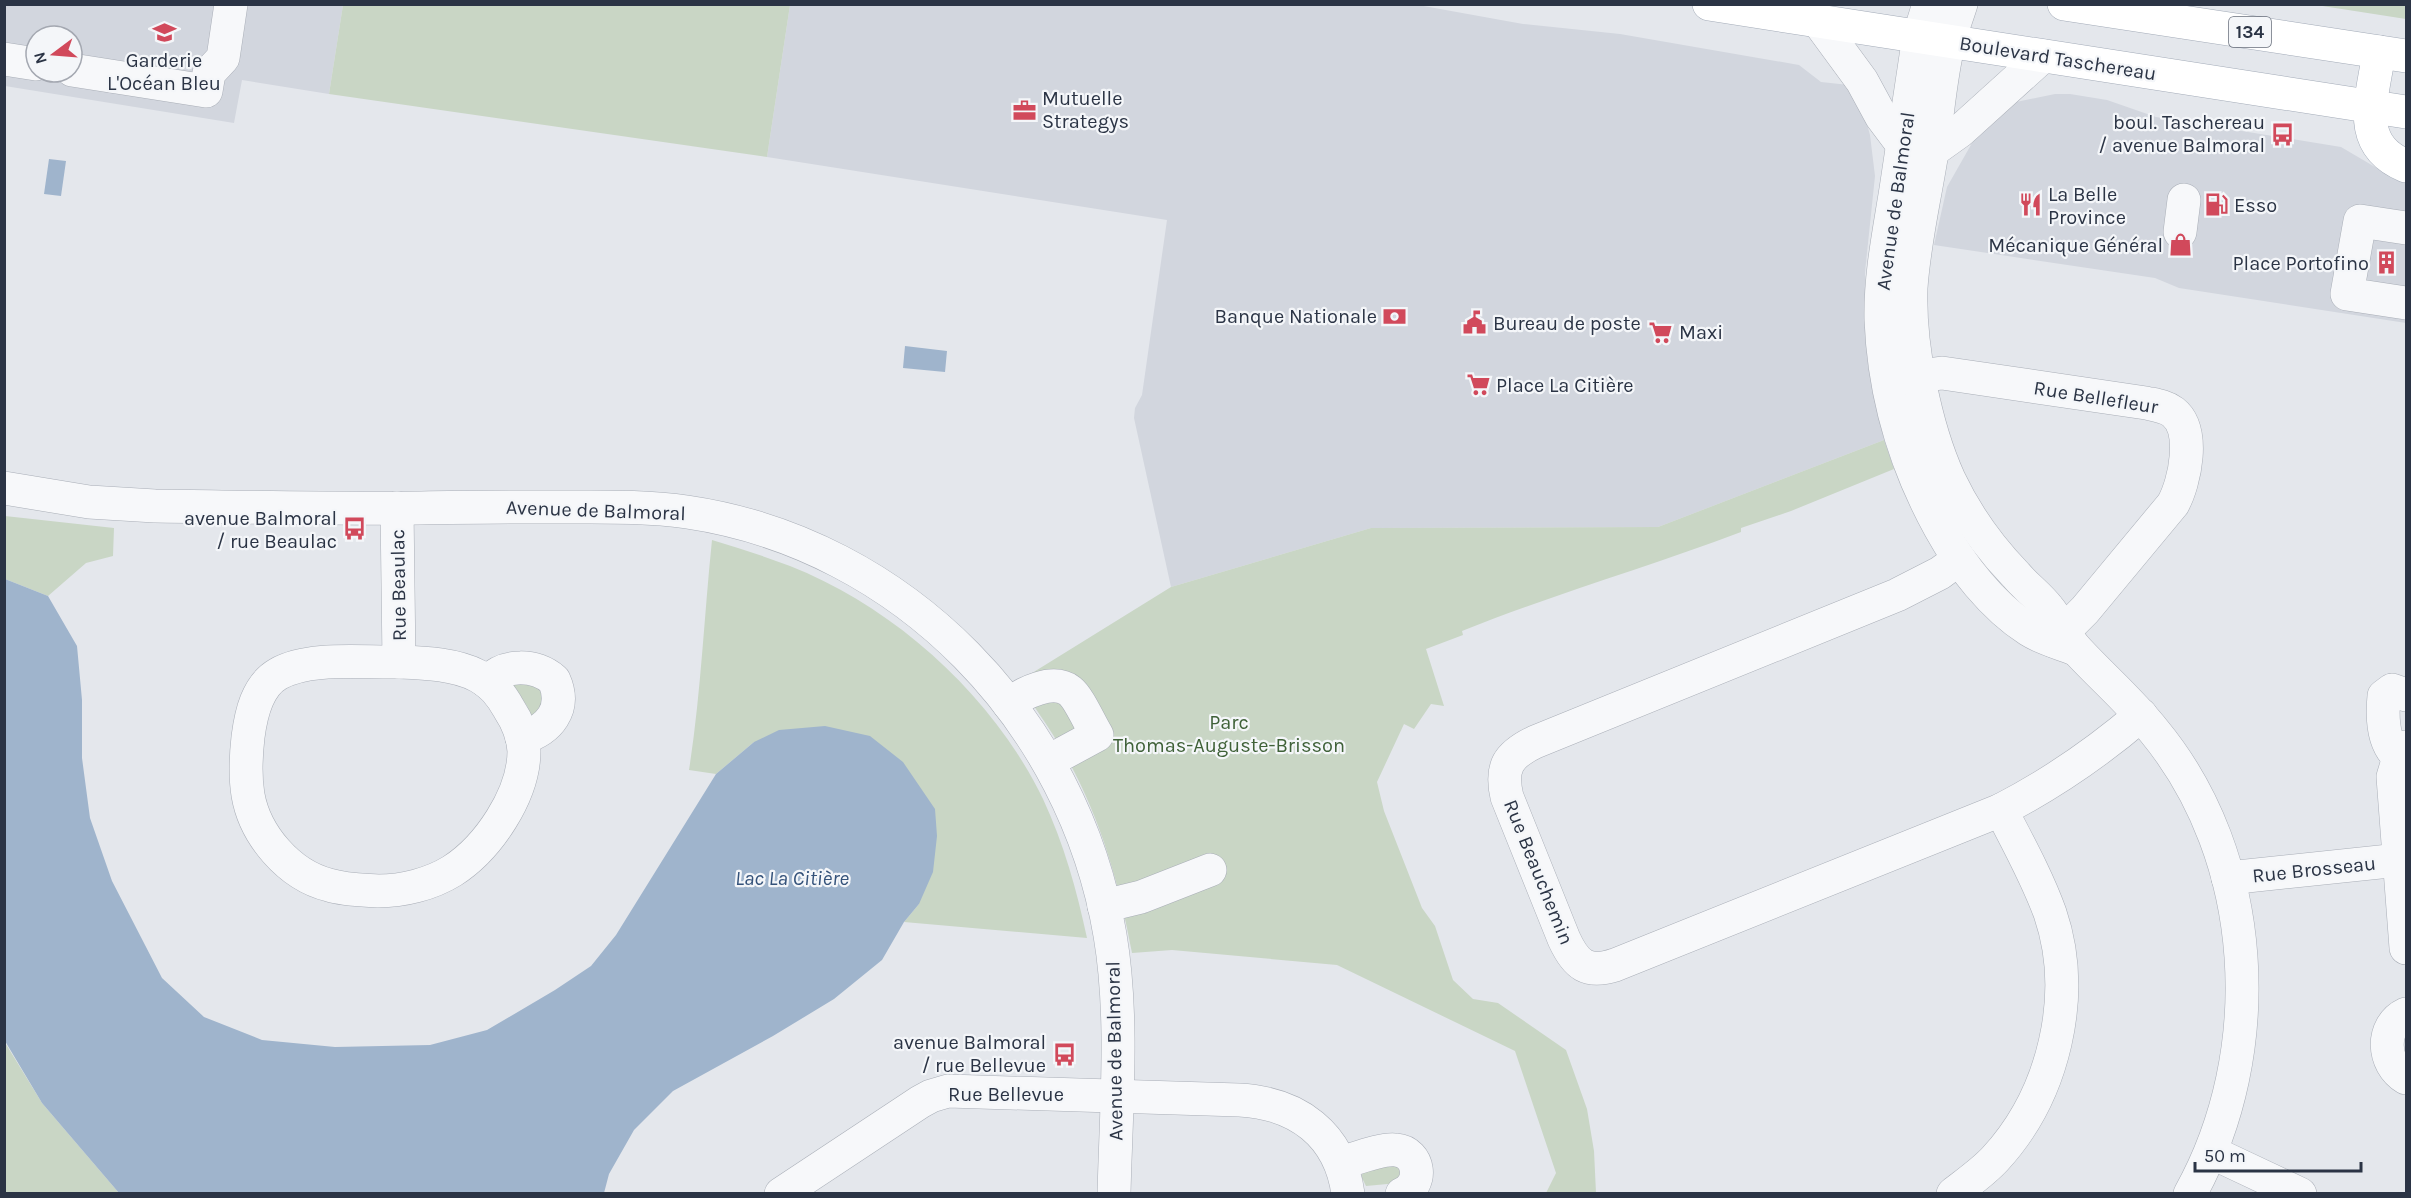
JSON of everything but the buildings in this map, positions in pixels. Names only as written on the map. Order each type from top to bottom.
[{"type":"main road","name":"Boulevard Taschereau","points":[[1709,4],[2406,112]]},
{"type":"main road","name":"134","points":[[2064,4],[2393,54]]},
{"type":"main road","points":[[2393,54],[2371,106],[2370,123],[2374,140],[2388,155],[2406,166]]},
{"type":"street","points":[[84,72],[206,91],[209,73],[223,58],[231,4]]},
{"type":"street","name":"Avenue de Balmoral","points":[[1929,4],[1934,39],[1917,148],[1882,276],[1881,320],[1886,367],[1895,416],[1907,457],[1933,515],[1959,559],[1996,602],[2019,622],[2036,634],[2065,640]]},
{"type":"street","name":"Avenue de Balmoral","points":[[1934,39],[1961,4]]},
{"type":"street","points":[[1818,21],[1862,81],[1881,116],[1917,148],[1960,131],[2043,56]]},
{"type":"street","points":[[4,59],[24,62]]},
{"type":"street","name":"Avenue de Balmoral","points":[[1917,148],[1911,285],[1913,328],[1932,434],[1949,479],[1987,542],[2018,578],[2048,607],[2065,640],[2141,715],[2170,753],[2198,796],[2217,841],[2228,878],[2240,949],[2241,1016],[2233,1078],[2211,1152],[2190,1194]]},
{"type":"street","points":[[2406,228],[2360,221],[2347,294],[2406,303]]},
{"type":"street","name":"Rue Bellefleur","points":[[1920,376],[1942,373],[2146,403],[2171,410],[2183,424],[2186,435],[2186,454],[2177,497],[2065,640]]},
{"type":"street","name":"Avenue de Balmoral","points":[[4,488],[89,502],[134,506],[646,508],[712,517],[759,529],[830,558],[871,580],[902,600],[957,647],[1009,704],[1049,760],[1075,814],[1095,869],[1113,953],[1116,1000],[1114,1194]]},
{"type":"street","name":"Rue Beaulac","points":[[397,508],[399,662]]},
{"type":"street","name":"Rue Beauchemin","points":[[1959,559],[1940,573],[1897,595],[1528,745],[1513,755],[1507,764],[1504,785],[1570,951],[1576,960],[1585,967],[1594,969],[1616,966],[2001,810],[2107,744],[2141,715]]},
{"type":"street","name":"Rue Beaulac","points":[[399,662],[464,670],[487,682],[504,700],[514,717],[522,738],[523,763],[508,806],[487,840],[451,872],[411,887],[381,891],[351,890],[326,885],[305,875],[286,861],[271,845],[258,825],[250,805],[247,785],[248,745],[250,721],[257,699],[266,684],[278,674],[293,668],[327,663],[399,662]]},
{"type":"street","points":[[487,682],[497,674],[517,668],[537,670],[554,680],[559,698],[556,715],[538,733],[522,738]]},
{"type":"street","points":[[1009,704],[1017,697],[1039,688],[1063,688],[1071,692],[1096,735],[1049,760]]},
{"type":"street","name":"Rue Brosseau","points":[[2406,695],[2392,690],[2384,696],[2387,743],[2403,752],[2393,777],[2406,948]]},
{"type":"street","points":[[1953,1194],[1996,1159],[2026,1117],[2046,1073],[2059,1020],[2060,968],[2050,913],[2001,810]]},
{"type":"street","name":"Rue Brosseau","points":[[2228,878],[2399,860]]},
{"type":"street","points":[[1104,906],[1141,897],[1210,870]]},
{"type":"street","points":[[2406,1014],[2394,1021],[2387,1046],[2392,1064],[2406,1078]]},
{"type":"street","name":"Rue Bellevue","points":[[781,1194],[920,1102],[936,1094],[957,1091],[1247,1101],[1274,1105],[1290,1111],[1316,1129],[1335,1150],[1344,1178]]},
{"type":"street","points":[[1344,1178],[1391,1150],[1404,1152],[1415,1162],[1417,1178],[1410,1190],[1402,1194]]},
{"type":"street","points":[[2211,1152],[2300,1194]]},
{"type":"shaded area","points":[[4,5],[343,5],[329,94],[242,80],[234,123],[5,86]]},
{"type":"shaded area","points":[[790,5],[1418,5],[1523,24],[1620,34],[1799,65],[1821,82],[1849,85],[1865,117],[1870,135],[1875,176],[1865,272],[1868,365],[1884,440],[1658,527],[1371,528],[1171,587],[1134,418],[1135,408],[1142,395],[1167,220],[767,157]]},
{"type":"shaded area","points":[[2055,94],[2107,100],[2156,117],[2341,147],[2387,174],[2406,181],[2406,323],[2179,288],[2155,278],[1934,245],[1947,187],[1976,136],[2016,102]]},
{"type":"green space","points":[[343,5],[790,5],[767,157],[329,94]]},
{"type":"green space","points":[[2316,5],[2406,6],[2406,19]]},
{"type":"green space","name":"Parc Thomas-Auguste-Brisson","points":[[1884,440],[1894,469],[1791,511],[1741,528],[1741,532],[1462,631],[1463,635],[1426,649],[1444,706],[1431,704],[1414,729],[1404,724],[1377,782],[1384,811],[1422,908],[1435,926],[1453,980],[1473,999],[1498,1003],[1566,1050],[1587,1109],[1594,1151],[1596,1193],[1546,1193],[1556,1173],[1515,1051],[1337,965],[1172,950],[1132,953],[1111,864],[1091,807],[1064,753],[1037,710],[1016,683],[1171,587],[1371,528],[1658,527]]},
{"type":"green space","points":[[5,516],[114,528],[113,556],[86,563],[48,596],[5,579]]},
{"type":"green space","points":[[712,540],[790,566],[829,584],[867,606],[903,631],[969,691],[1022,761],[1043,799],[1069,868],[1087,938],[904,922],[919,904],[754,742],[716,774],[689,770]]},
{"type":"green space","points":[[532,680],[547,698],[532,720],[527,706],[511,682]]},
{"type":"green space","points":[[4,1041],[42,1103],[119,1193],[5,1193]]},
{"type":"green space","points":[[1390,1164],[1402,1165],[1398,1183],[1366,1186],[1361,1176],[1365,1170]]},
{"type":"water","points":[[49,159],[66,161],[61,196],[44,194]]},
{"type":"water","points":[[905,346],[947,351],[945,372],[903,368]]},
{"type":"water","name":"Lac La Citière","points":[[5,579],[48,596],[77,646],[82,700],[82,758],[90,818],[112,881],[162,978],[204,1017],[262,1040],[335,1047],[430,1045],[487,1030],[555,990],[591,966],[616,935],[716,774],[754,742],[779,730],[825,726],[870,736],[903,762],[935,809],[937,836],[933,872],[919,904],[904,922],[882,960],[834,999],[773,1036],[673,1091],[634,1130],[609,1174],[604,1193],[119,1193],[42,1103],[5,1041]]},
{"type":"place","name":"Garderie L'Océan Bleu","points":[[164,32]]},
{"type":"place","name":"Mutuelle Strategys","points":[[1024,110]]},
{"type":"place","name":"boul. Taschereau / avenue Balmoral","points":[[2283,134]]},
{"type":"place","name":"La Belle Province","points":[[2030,205]]},
{"type":"place","name":"Esso","points":[[2216,205]]},
{"type":"place","name":"Mécanique Général","points":[[2181,245]]},
{"type":"place","name":"Place Portofino","points":[[2387,263]]},
{"type":"place","name":"Banque Nationale","points":[[1395,316]]},
{"type":"place","name":"Bureau de poste","points":[[1475,323]]},
{"type":"place","name":"Maxi","points":[[1661,332]]},
{"type":"place","name":"Place La Citière","points":[[1478,385]]},
{"type":"place","name":"avenue Balmoral / rue Beaulac","points":[[355,529]]},
{"type":"place","name":"avenue Balmoral / rue Bellevue","points":[[1064,1054]]}]
